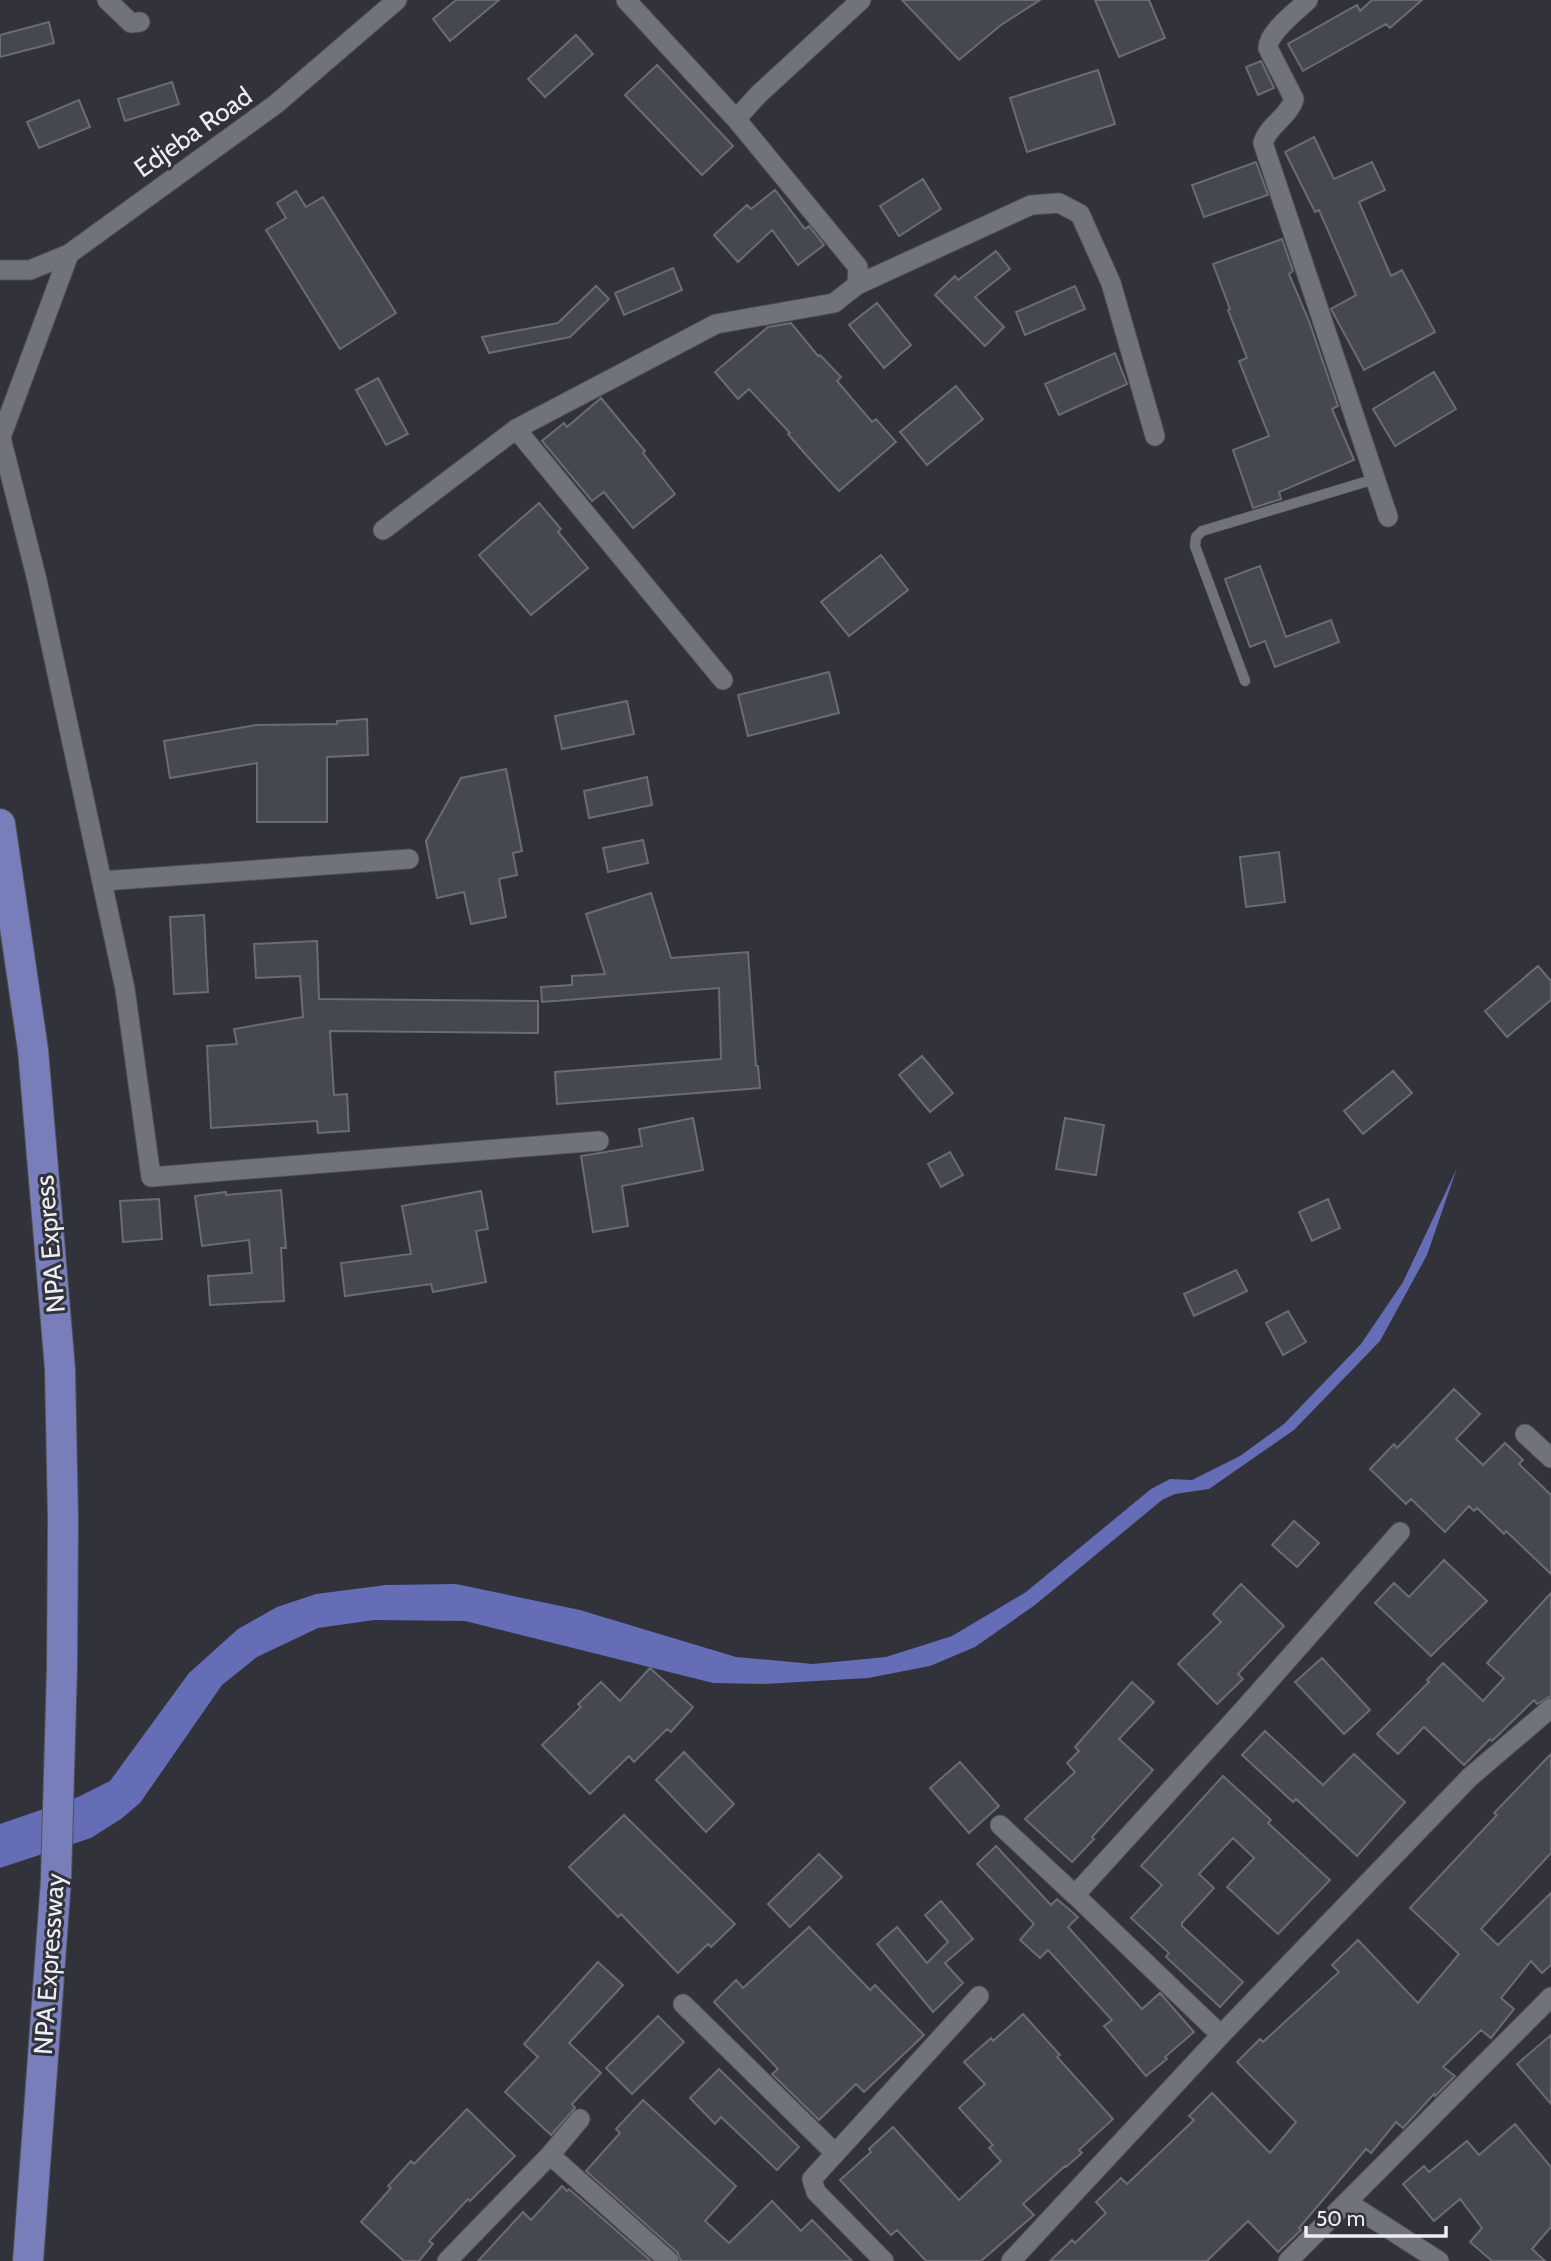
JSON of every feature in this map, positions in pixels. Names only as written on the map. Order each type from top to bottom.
[{"type":"main road","name":"NPA Express","points":[[0,824],[33,1050],[60,1369],[62,1667]]},
{"type":"main road","name":"NPA Expressway","points":[[28,2261],[56,1880],[62,1667]]},
{"type":"street","points":[[107,0],[131,23],[140,22]]},
{"type":"street","name":"Edjeba Road","points":[[0,270],[30,270],[69,254],[276,104],[397,0]]},
{"type":"street","points":[[626,0],[736,119],[858,267],[857,285]]},
{"type":"street","points":[[736,119],[758,94],[861,0]]},
{"type":"street","points":[[1308,0],[1268,41],[1268,48],[1294,99],[1292,106],[1265,135],[1263,143],[1388,517]]},
{"type":"street","points":[[383,530],[516,429],[716,324],[834,303],[857,285],[1031,205],[1059,203],[1080,214],[1111,283],[1155,436]]},
{"type":"street","points":[[69,254],[1,436],[37,580],[125,989],[151,1177],[598,1141]]},
{"type":"street","points":[[516,429],[723,680]]},
{"type":"street","points":[[102,881],[409,859]]},
{"type":"street","points":[[1525,1434],[1551,1458]]},
{"type":"street","points":[[1075,1895],[1245,1709],[1400,1532]]},
{"type":"street","points":[[1011,2261],[1221,2035],[1470,1777],[1551,1707]]},
{"type":"street","points":[[1000,1825],[1221,2035]]},
{"type":"street","points":[[884,2261],[816,2192],[812,2179],[979,1996]]},
{"type":"street","points":[[1289,2261],[1551,1997]]},
{"type":"street","points":[[683,2004],[835,2153]]},
{"type":"street","points":[[447,2261],[550,2155],[580,2119]]},
{"type":"street","points":[[550,2155],[669,2261]]},
{"type":"street","points":[[1347,2202],[1439,2261]]},
{"type":"lane","points":[[1245,681],[1195,546],[1196,537],[1202,531],[1375,479]]},
{"type":"water","points":[[1457,1168],[1427,1255],[1380,1341],[1294,1430],[1209,1489],[1175,1494],[1162,1500],[1035,1605],[975,1647],[930,1666],[868,1678],[764,1684],[713,1683],[465,1621],[374,1620],[318,1628],[257,1657],[222,1685],[140,1803],[121,1819],[91,1838],[0,1868],[0,1824],[78,1797],[110,1781],[189,1673],[238,1629],[277,1607],[316,1594],[386,1585],[456,1584],[580,1610],[736,1657],[813,1664],[886,1657],[952,1636],[1026,1592],[1151,1489],[1170,1479],[1192,1480],[1240,1456],[1284,1424],[1361,1344],[1403,1282]]},
{"type":"building","points":[[456,0],[499,0],[450,41],[433,19]]},
{"type":"building","points":[[902,0],[1040,0],[1001,25],[959,60]]},
{"type":"building","points":[[1095,0],[1149,0],[1165,38],[1119,57]]},
{"type":"building","points":[[1372,0],[1422,0],[1390,28],[1386,24],[1303,71],[1288,44],[1357,5],[1360,11]]},
{"type":"building","points":[[49,22],[54,43],[0,57],[0,35]]},
{"type":"building","points":[[576,35],[593,54],[545,97],[528,79]]},
{"type":"building","points":[[1261,61],[1274,88],[1258,95],[1246,67]]},
{"type":"building","points":[[657,65],[733,146],[702,175],[625,95]]},
{"type":"building","points":[[1098,70],[1115,124],[1027,152],[1010,98]]},
{"type":"building","points":[[172,82],[179,104],[125,121],[118,99]]},
{"type":"building","points":[[79,100],[90,127],[39,148],[27,122]]},
{"type":"building","points":[[1314,137],[1334,179],[1372,162],[1385,190],[1359,202],[1391,276],[1402,270],[1435,332],[1364,370],[1331,309],[1356,295],[1319,210],[1315,212],[1285,152]]},
{"type":"building","points":[[1256,162],[1268,195],[1204,217],[1192,185]]},
{"type":"building","points":[[923,179],[941,209],[899,236],[880,206]]},
{"type":"building","points":[[775,190],[805,229],[809,226],[824,245],[798,265],[772,230],[738,262],[714,235],[747,205],[751,209]]},
{"type":"building","points":[[296,191],[306,207],[323,197],[396,313],[340,349],[266,230],[286,218],[277,203]]},
{"type":"building","points":[[1282,239],[1293,271],[1289,274],[1309,321],[1338,406],[1332,409],[1354,460],[1279,492],[1281,499],[1253,508],[1233,450],[1269,436],[1239,361],[1247,358],[1213,264]]},
{"type":"building","points":[[996,251],[1010,269],[975,297],[1004,327],[985,346],[935,295],[955,276],[958,280]]},
{"type":"building","points":[[673,268],[682,290],[624,315],[615,293]]},
{"type":"building","points":[[596,286],[609,299],[570,337],[489,353],[482,337],[558,323]]},
{"type":"building","points":[[1075,286],[1085,309],[1025,335],[1016,312]]},
{"type":"building","points":[[877,303],[911,345],[884,368],[849,325]]},
{"type":"building","points":[[791,323],[818,356],[841,377],[837,381],[872,422],[876,419],[896,442],[839,491],[749,389],[738,399],[715,372],[768,327]]},
{"type":"building","points":[[1115,353],[1127,384],[1059,415],[1045,384]]},
{"type":"building","points":[[1434,372],[1456,409],[1395,446],[1373,409]]},
{"type":"building","points":[[378,378],[408,434],[386,445],[356,390]]},
{"type":"building","points":[[956,386],[983,419],[927,465],[900,432]]},
{"type":"building","points":[[601,398],[645,451],[643,453],[675,494],[633,528],[604,492],[592,501],[542,441],[564,423],[567,427]]},
{"type":"building","points":[[539,503],[561,529],[558,532],[588,568],[531,615],[479,555]]},
{"type":"building","points":[[881,555],[908,590],[849,636],[821,602]]},
{"type":"building","points":[[1260,566],[1286,637],[1331,620],[1339,642],[1275,667],[1265,641],[1250,647],[1225,579]]},
{"type":"building","points":[[829,672],[839,713],[748,736],[738,695]]},
{"type":"building","points":[[627,701],[634,734],[562,749],[555,716]]},
{"type":"building","points":[[367,719],[368,755],[327,757],[327,822],[257,822],[257,763],[170,778],[164,741],[256,725],[337,724],[337,721]]},
{"type":"building","points":[[506,769],[522,851],[513,853],[517,875],[499,879],[506,917],[471,924],[464,892],[437,898],[426,841],[461,778]]},
{"type":"building","points":[[647,777],[652,805],[589,818],[584,791]]},
{"type":"building","points":[[643,840],[648,863],[608,872],[603,848]]},
{"type":"building","points":[[1279,852],[1285,902],[1246,907],[1240,857]]},
{"type":"building","points":[[651,893],[671,958],[748,952],[760,1088],[557,1104],[555,1072],[721,1059],[719,988],[542,1002],[541,987],[572,985],[572,976],[605,974],[586,914]]},
{"type":"building","points":[[204,915],[208,992],[174,994],[170,917]]},
{"type":"building","points":[[317,941],[319,999],[538,1001],[538,1033],[330,1031],[334,1095],[347,1094],[349,1131],[318,1133],[317,1121],[211,1128],[207,1046],[237,1044],[234,1029],[303,1017],[300,976],[256,978],[254,944]]},
{"type":"building","points":[[1538,966],[1551,981],[1551,1000],[1507,1037],[1485,1011]]},
{"type":"building","points":[[922,1056],[953,1093],[930,1112],[899,1075]]},
{"type":"building","points":[[1393,1071],[1412,1093],[1363,1134],[1344,1111]]},
{"type":"building","points":[[693,1118],[703,1170],[622,1186],[628,1226],[593,1232],[581,1156],[642,1146],[639,1129]]},
{"type":"building","points":[[1065,1118],[1104,1125],[1096,1175],[1056,1169]]},
{"type":"building","points":[[950,1152],[963,1175],[941,1187],[928,1164]]},
{"type":"building","points":[[281,1190],[286,1248],[281,1248],[284,1301],[210,1305],[208,1276],[252,1273],[249,1240],[202,1246],[195,1196]]},
{"type":"building","points":[[481,1191],[488,1229],[476,1231],[486,1282],[433,1292],[431,1284],[345,1296],[341,1263],[411,1254],[402,1206]]},
{"type":"building","points":[[159,1199],[162,1239],[123,1242],[120,1201]]},
{"type":"building","points":[[1328,1199],[1340,1228],[1312,1241],[1299,1212]]},
{"type":"building","points":[[1236,1270],[1247,1291],[1194,1316],[1184,1294]]},
{"type":"building","points":[[1288,1311],[1306,1342],[1283,1355],[1266,1323]]},
{"type":"building","points":[[1454,1389],[1480,1414],[1456,1439],[1483,1465],[1505,1443],[1523,1460],[1519,1464],[1551,1495],[1551,1574],[1506,1531],[1504,1534],[1477,1508],[1474,1511],[1469,1506],[1445,1532],[1411,1499],[1406,1504],[1370,1469],[1394,1444],[1397,1448]]},
{"type":"building","points":[[1294,1521],[1319,1543],[1297,1567],[1272,1545]]},
{"type":"building","points":[[1444,1560],[1487,1601],[1431,1656],[1375,1603],[1394,1583],[1409,1597]]},
{"type":"building","points":[[1241,1584],[1284,1626],[1238,1674],[1243,1679],[1217,1704],[1178,1664],[1221,1622],[1213,1614]]},
{"type":"building","points":[[1551,1593],[1551,1696],[1537,1704],[1534,1700],[1464,1765],[1424,1727],[1398,1754],[1377,1734],[1429,1682],[1427,1680],[1443,1663],[1483,1701],[1504,1678],[1487,1663]]},
{"type":"building","points":[[1322,1658],[1370,1710],[1344,1734],[1295,1682]]},
{"type":"building","points":[[650,1668],[693,1707],[671,1732],[667,1729],[634,1762],[629,1756],[590,1794],[542,1745],[581,1707],[578,1704],[601,1682],[620,1701]]},
{"type":"building","points":[[1132,1682],[1154,1702],[1119,1739],[1153,1770],[1072,1862],[1025,1819],[1075,1772],[1067,1763],[1079,1751],[1075,1747]]},
{"type":"building","points":[[1265,1731],[1323,1785],[1354,1754],[1405,1802],[1357,1856],[1296,1799],[1293,1802],[1242,1755]]},
{"type":"building","points":[[684,1752],[734,1804],[706,1832],[656,1780]]},
{"type":"building","points":[[1551,1754],[1551,1853],[1481,1929],[1498,1945],[1551,1893],[1551,1965],[1542,1973],[1531,1961],[1501,1998],[1514,2009],[1491,2038],[1481,2030],[1443,2067],[1455,2076],[1435,2096],[1434,2094],[1403,2128],[1396,2122],[1371,2153],[1366,2149],[1299,2228],[1301,2230],[1278,2252],[1248,2221],[1207,2261],[1050,2261],[1072,2240],[1075,2243],[1106,2213],[1096,2202],[1121,2178],[1127,2184],[1194,2120],[1189,2116],[1212,2093],[1270,2153],[1296,2122],[1237,2062],[1260,2039],[1263,2042],[1339,1972],[1332,1965],[1358,1940],[1418,2003],[1459,1954],[1410,1908],[1497,1815],[1494,1813]]},
{"type":"building","points":[[960,1762],[999,1806],[969,1833],[930,1788]]},
{"type":"building","points":[[1223,1776],[1271,1820],[1268,1823],[1330,1880],[1278,1934],[1227,1887],[1254,1858],[1233,1838],[1199,1874],[1214,1888],[1182,1926],[1243,1982],[1220,2007],[1166,1957],[1169,1953],[1131,1918],[1162,1885],[1141,1866]]},
{"type":"building","points":[[624,1815],[735,1924],[711,1947],[708,1944],[678,1973],[621,1914],[618,1917],[569,1867]]},
{"type":"building","points":[[996,1846],[1051,1905],[1057,1899],[1078,1917],[1068,1927],[1142,2009],[1160,1993],[1194,2032],[1146,2076],[1104,2026],[1112,2020],[1048,1950],[1040,1958],[1020,1940],[1034,1924],[977,1864]]},
{"type":"building","points":[[819,1854],[842,1877],[790,1927],[768,1904]]},
{"type":"building","points":[[941,1901],[973,1939],[945,1963],[963,1983],[933,2012],[877,1944],[897,1927],[927,1963],[948,1942],[925,1915]]},
{"type":"building","points":[[809,1927],[870,1990],[875,1985],[924,2035],[864,2092],[856,2084],[819,2120],[772,2074],[778,2069],[714,2002],[736,1980],[743,1988]]},
{"type":"building","points":[[598,1962],[623,1985],[569,2043],[601,2073],[572,2104],[575,2108],[551,2135],[505,2092],[538,2057],[524,2044]]},
{"type":"building","points":[[1023,2014],[1060,2055],[1057,2057],[1113,2119],[1079,2150],[1082,2153],[1023,2204],[1034,2215],[981,2261],[926,2261],[897,2230],[891,2235],[840,2180],[871,2152],[869,2149],[893,2127],[959,2200],[1001,2161],[989,2148],[993,2145],[959,2108],[985,2084],[964,2062]]},
{"type":"building","points":[[658,2016],[684,2042],[632,2094],[606,2068]]},
{"type":"building","points":[[1551,2035],[1551,2104],[1517,2064]]},
{"type":"building","points":[[719,2069],[799,2147],[777,2170],[721,2117],[715,2124],[690,2098]]},
{"type":"building","points":[[643,2100],[736,2186],[705,2221],[729,2243],[772,2201],[801,2231],[812,2220],[852,2261],[681,2261],[677,2252],[586,2171],[620,2133],[616,2129]]},
{"type":"building","points":[[467,2109],[515,2156],[470,2201],[468,2199],[429,2241],[433,2244],[419,2261],[404,2261],[361,2222],[411,2161],[414,2164]]},
{"type":"building","points":[[1515,2124],[1551,2167],[1551,2227],[1532,2249],[1545,2261],[1492,2261],[1470,2242],[1482,2228],[1460,2199],[1434,2221],[1403,2184],[1424,2166],[1429,2172],[1467,2141],[1479,2155]]},
{"type":"building","points":[[562,2186],[567,2191],[569,2189],[651,2261],[478,2261],[523,2212],[531,2220]]}]
